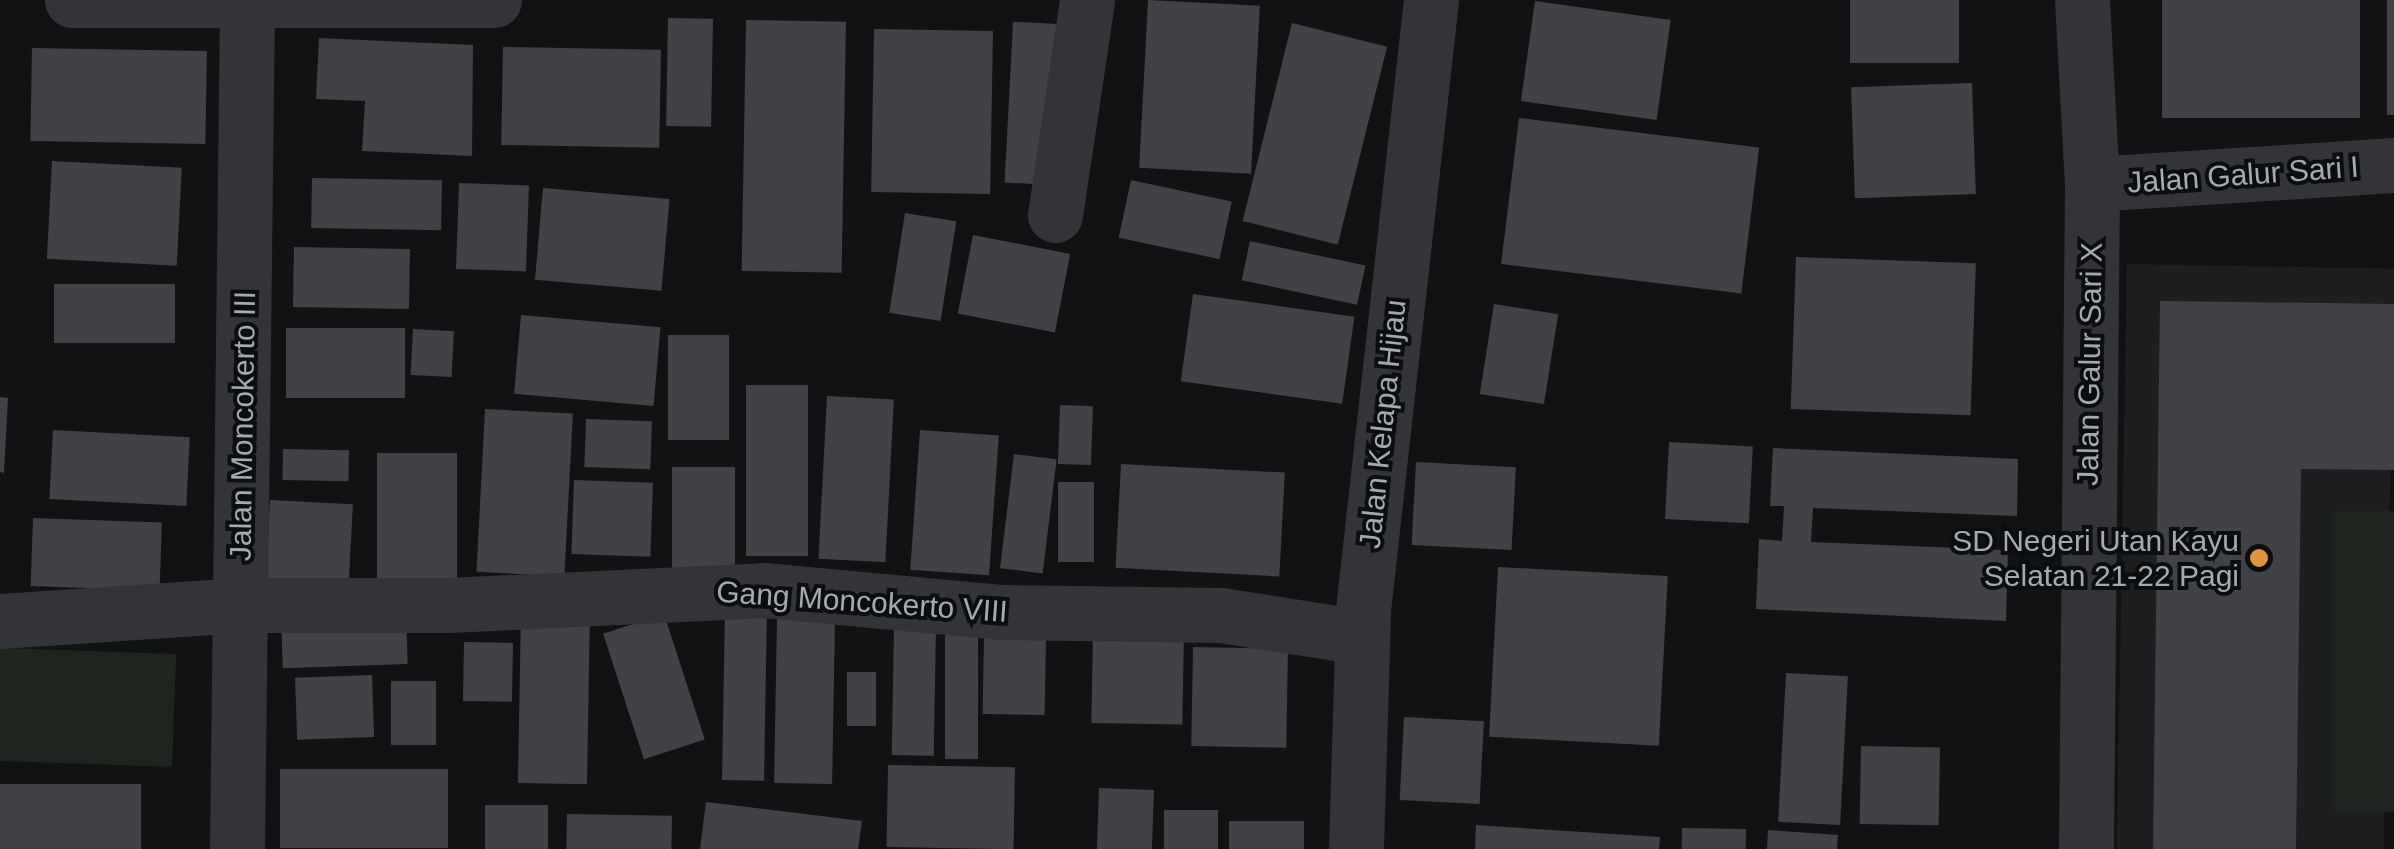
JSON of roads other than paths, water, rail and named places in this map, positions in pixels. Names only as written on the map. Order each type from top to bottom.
[{"type":"street","points":[[72,0],[494,0]]},
{"type":"street","points":[[1055,215],[1087,0]]},
{"type":"street","name":"Jalan Kelapa Hijau","points":[[1356,849],[1362,637],[1431,0]]},
{"type":"street","name":"Jalan Galur Sari X","points":[[2082,0],[2092,184],[2086,849]]},
{"type":"street","name":"Jalan Moncokerto III","points":[[237,849],[248,3]]},
{"type":"street","name":"Jalan Galur Sari I","points":[[2092,184],[2394,165]]},
{"type":"street","name":"Gang Moncokerto VIII","points":[[0,621],[240,605],[449,605],[764,590],[1000,612],[1221,615],[1362,637]]},
{"type":"place","name":"SD Negeri Utan Kayu Selatan 21-22 Pagi","points":[[2259,558]]}]
